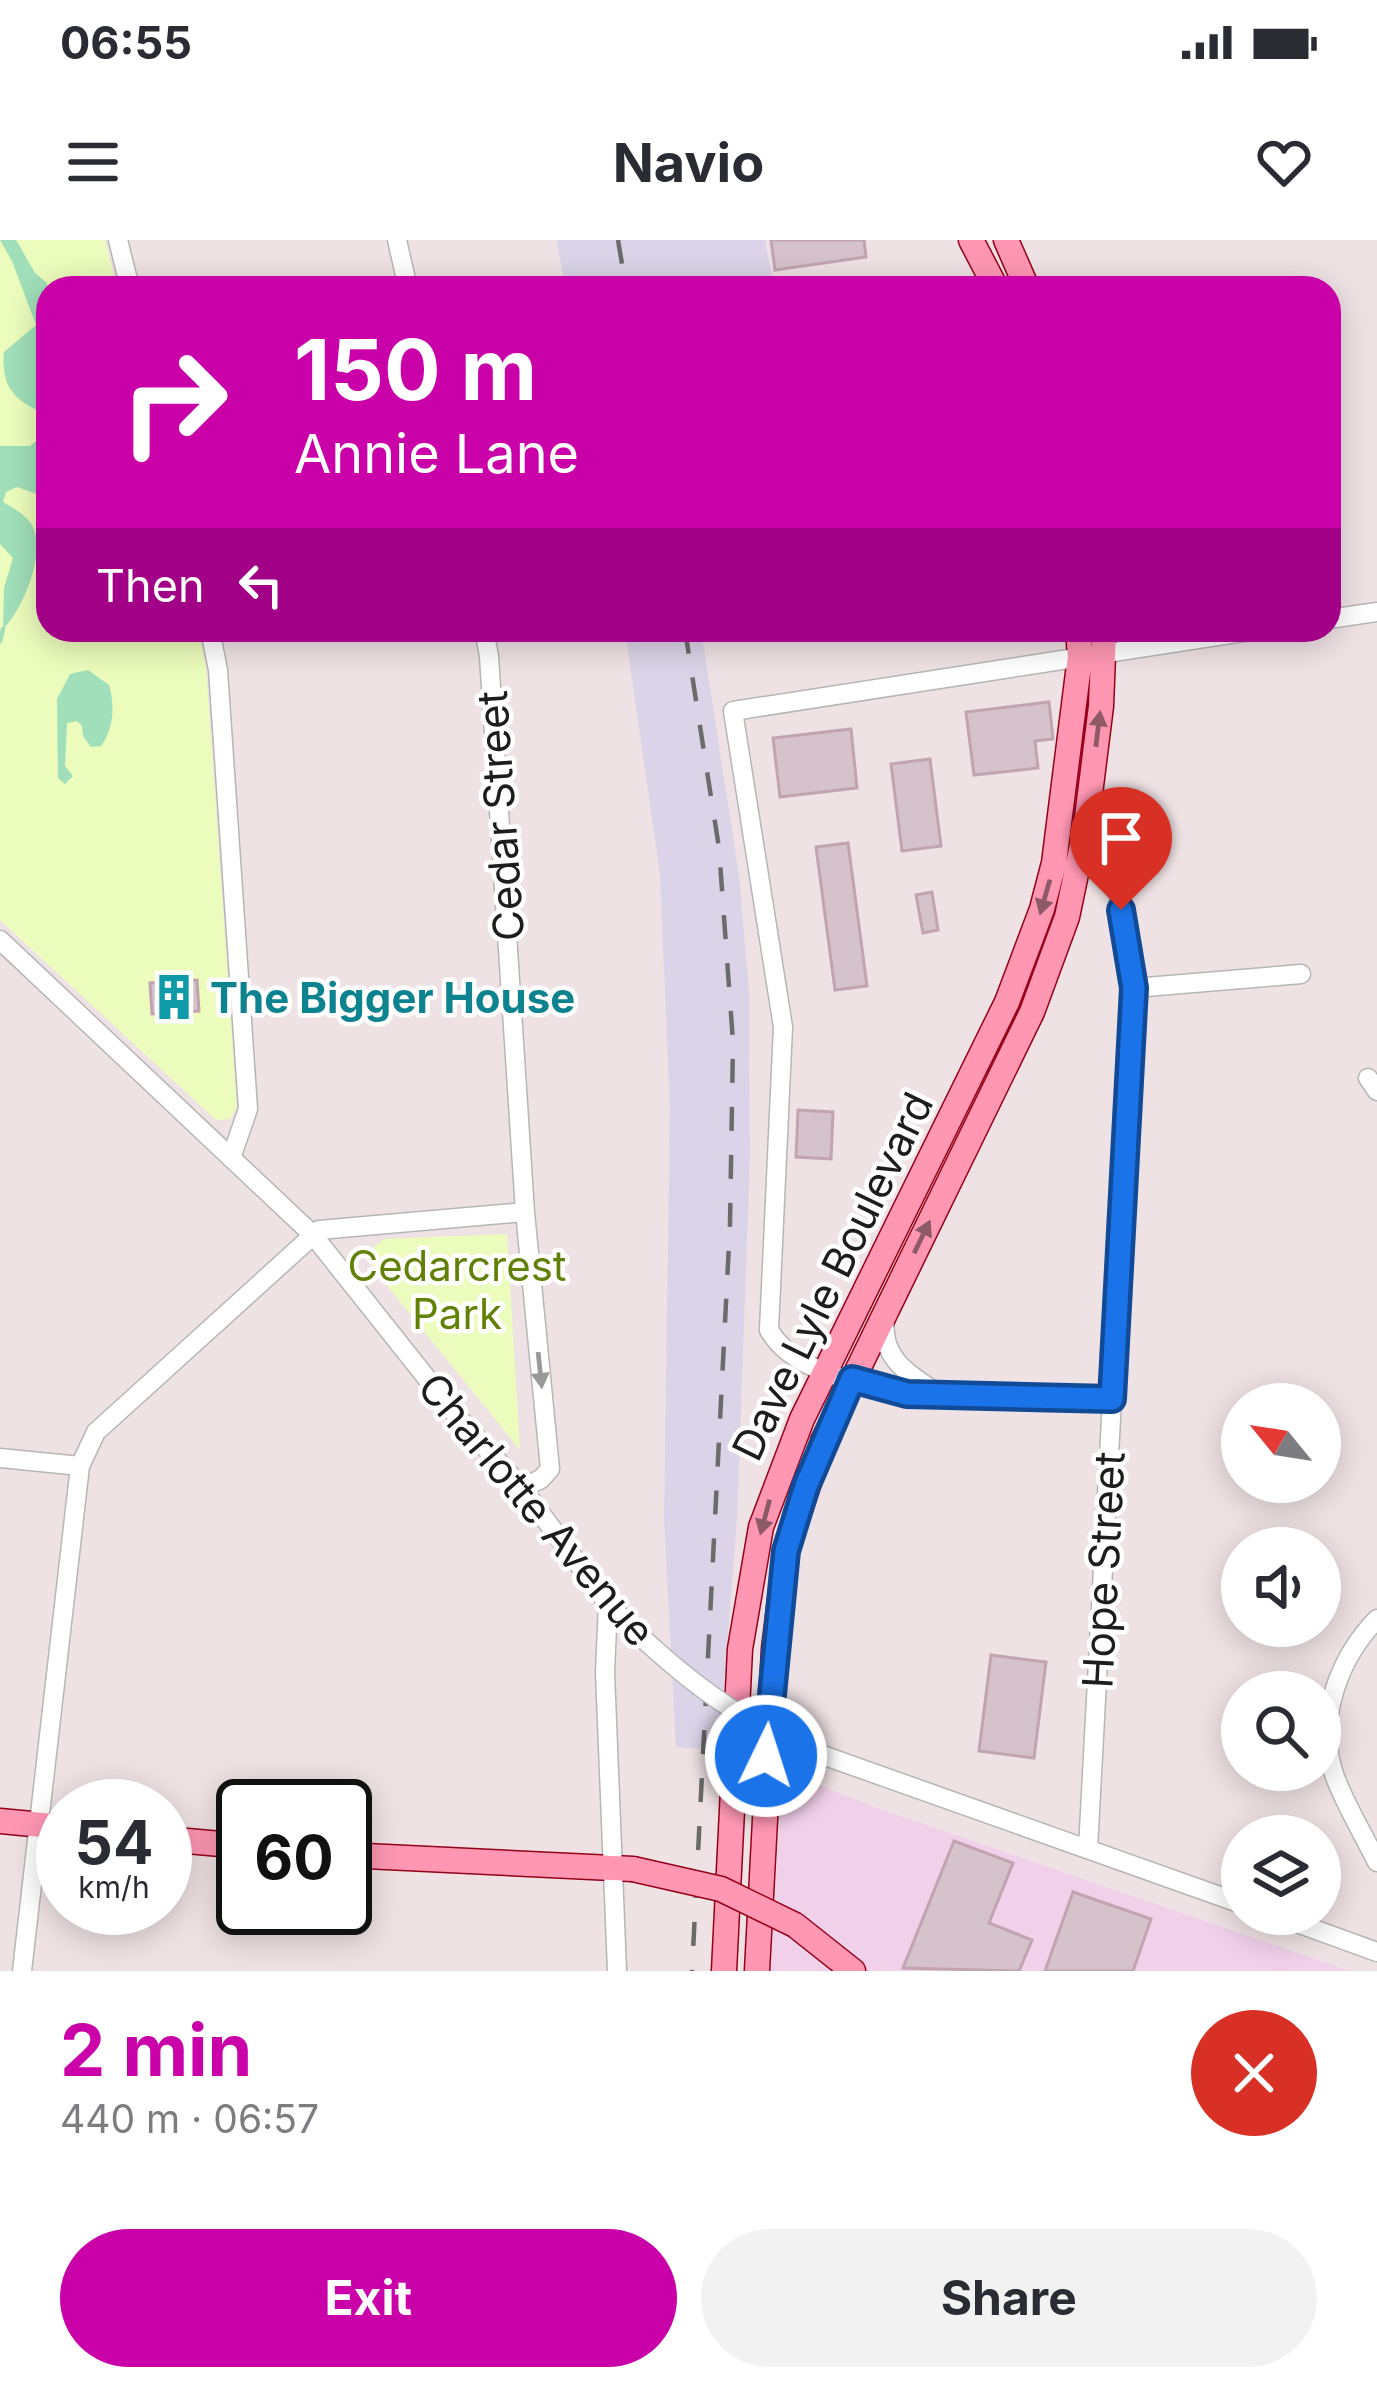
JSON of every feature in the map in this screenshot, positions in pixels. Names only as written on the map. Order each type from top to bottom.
[{"type":"main road","points":[[971,240],[990,276]]},
{"type":"main road","points":[[1006,240],[1022,276]]},
{"type":"main road","name":"Dave Lyle Boulevard","points":[[757,1971],[774,1649],[786,1551],[806,1486],[852,1379],[1031,1012],[1067,917],[1086,826],[1096,646]]},
{"type":"main road","name":"Dave Lyle Boulevard","points":[[724,1971],[740,1649],[772,1492],[826,1370],[1007,1002],[1054,863],[1096,646]]},
{"type":"main road","points":[[0,1821],[36,1825]]},
{"type":"main road","points":[[372,1856],[623,1867],[721,1889],[794,1925],[853,1971]]},
{"type":"street","points":[[118,240],[127,276]]},
{"type":"street","points":[[397,240],[405,276]]},
{"type":"street","points":[[1341,617],[1377,612]]},
{"type":"street","points":[[212,642],[218,670],[248,1109],[231,1158]]},
{"type":"street","name":"Cedar Street","points":[[486,642],[525,1211],[550,1469],[522,1488]]},
{"type":"street","points":[[1112,1399],[892,1391],[826,1370],[778,1344],[767,1318],[783,1027],[733,711],[1136,642]]},
{"type":"street","name":"Hope Street","points":[[1088,1849],[1134,988],[1113,862]]},
{"type":"street","name":"Charlotte Avenue","points":[[0,940],[313,1235],[456,1415],[522,1488],[608,1604],[665,1660],[776,1737],[1221,1896]]},
{"type":"street","points":[[1134,988],[1301,974]]},
{"type":"street","points":[[55,1779],[80,1466],[96,1432],[320,1230],[525,1211]]},
{"type":"street","points":[[885,1311],[883,1334],[890,1357],[940,1395]]},
{"type":"street","points":[[0,1458],[80,1466]]},
{"type":"street","points":[[608,1604],[604,1672],[623,1867],[616,1971]]},
{"type":"street","points":[[1377,1619],[1343,1663],[1329,1736],[1335,1775],[1377,1862]]},
{"type":"street","points":[[22,1971],[36,1901]]},
{"type":"street","points":[[1339,1935],[1371,1945]]},
{"type":"shaded area","points":[[0,240],[16,240],[39,276],[36,325]]},
{"type":"shaded area","points":[[557,240],[765,240],[772,276],[563,276]]},
{"type":"shaded area","points":[[36,325],[36,409],[8,385],[4,352]]},
{"type":"shaded area","points":[[36,441],[36,494],[17,487],[6,492],[3,502],[30,522],[36,556],[25,595],[3,629],[4,588],[13,558],[0,544],[0,446],[30,446]]},
{"type":"shaded area","points":[[627,642],[703,642],[739,875],[749,991],[750,1159],[737,1519],[719,1750],[676,1747],[664,1518],[670,1107],[660,874]]},
{"type":"shaded area","points":[[88,670],[109,685],[111,724],[101,746],[91,747],[77,721],[67,723],[65,766],[73,776],[65,784],[58,778],[57,699],[70,674]]},
{"type":"shaded area","points":[[782,1770],[871,1806],[1221,1927],[1221,1935],[1245,1935],[1350,1971],[771,1971]]},
{"type":"green space","points":[[0,240],[105,240],[114,276],[36,276],[36,642],[201,642],[237,1107],[230,1119],[216,1120],[0,920]]},
{"type":"green space","name":"Cedarcrest Park","points":[[507,1234],[520,1450],[373,1268],[371,1249],[384,1239]]},
{"type":"building","points":[[771,240],[864,240],[866,257],[775,270]]},
{"type":"building","points":[[1049,702],[1053,739],[1035,741],[1038,768],[974,775],[966,712]]},
{"type":"building","points":[[851,729],[857,788],[780,797],[773,738]]},
{"type":"building","points":[[930,759],[941,846],[902,851],[891,764]]},
{"type":"building","points":[[848,843],[867,986],[835,990],[816,847]]},
{"type":"building","points":[[932,892],[938,930],[923,933],[916,895]]},
{"type":"building","name":"The Bigger House","points":[[197,980],[199,1011],[152,1014],[150,983]]},
{"type":"building","points":[[798,1110],[833,1112],[831,1159],[796,1157]]},
{"type":"building","points":[[991,1655],[1046,1662],[1034,1758],[979,1751]]},
{"type":"building","points":[[954,1841],[1013,1863],[989,1923],[1032,1940],[1019,1971],[903,1968]]},
{"type":"building","points":[[1073,1892],[1151,1919],[1133,1971],[1045,1971]]},
{"type":"waterway","points":[[0,641],[3,629]]},
{"type":"railway","points":[[618,240],[624,276]]},
{"type":"railway","points":[[687,642],[719,848],[733,1042],[730,1224],[692,1971]]},
{"type":"place","name":"The Bigger House","points":[[174,997]]},
{"type":"route","points":[[766,1756],[786,1551],[806,1486],[852,1379],[907,1394],[1112,1399],[1134,988],[1121,910]]}]
